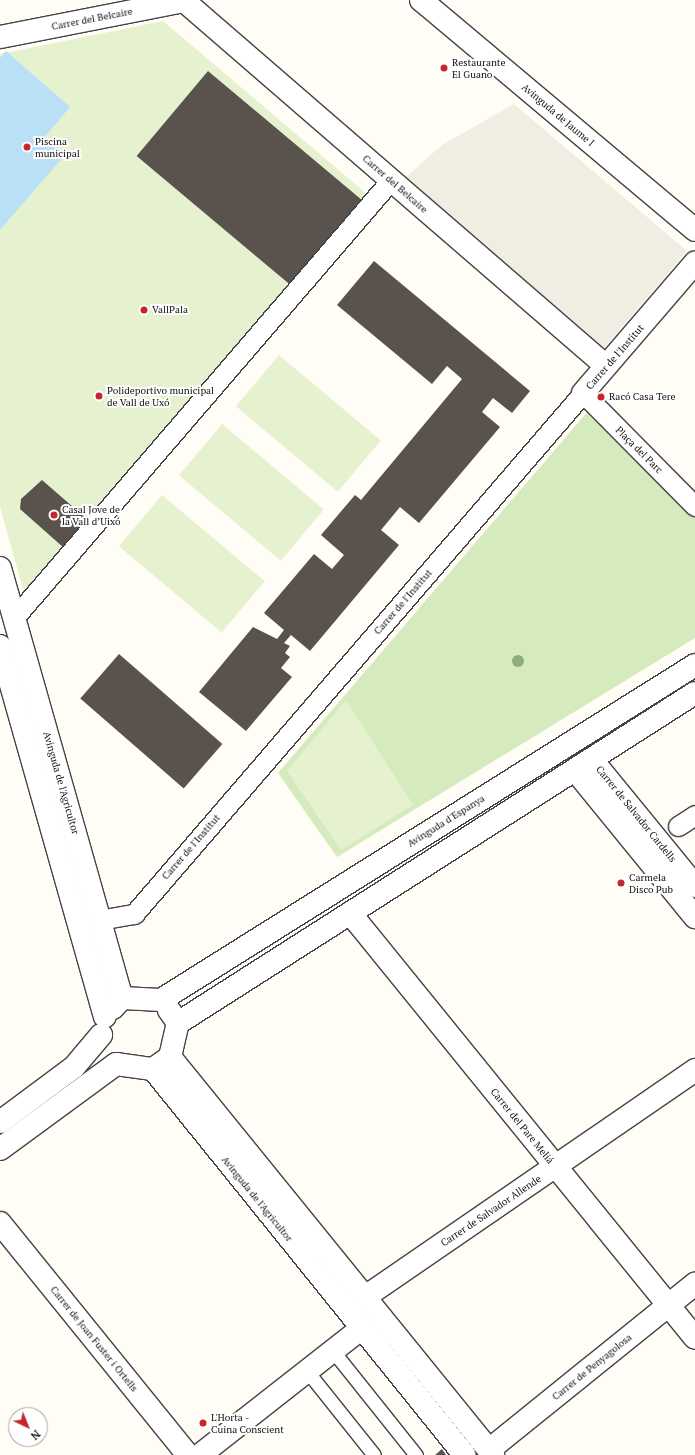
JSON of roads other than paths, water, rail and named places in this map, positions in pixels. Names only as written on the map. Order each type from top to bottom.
[{"type":"street","name":"Carrer del Belcaire","points":[[0,37],[183,0],[606,366]]},
{"type":"street","name":"Avinguda de Jaume I","points":[[426,2],[695,230]]},
{"type":"street","points":[[14,618],[391,180]]},
{"type":"street","name":"Carrer de l'Institut","points":[[99,920],[134,914],[695,263]]},
{"type":"street","name":"Plaça del Parc","points":[[583,393],[695,506]]},
{"type":"street","name":"Avinguda de l'Agricultor","points":[[0,568],[122,998]]},
{"type":"street","points":[[0,646],[3,673],[103,1025],[116,1064]]},
{"type":"street","points":[[3,673],[25,656]]},
{"type":"street","name":"Avinguda d'Espanya","points":[[161,1000],[695,665]]},
{"type":"street","points":[[0,1149],[116,1064],[153,1070],[170,1057],[178,1023],[695,694]]},
{"type":"street","points":[[567,745],[583,765]]},
{"type":"street","name":"Carrer de Salvador Cardells","points":[[583,765],[695,886]]},
{"type":"street","name":"Carrer de Salvador Cardells","points":[[583,765],[695,917]]},
{"type":"street","points":[[678,826],[695,815]]},
{"type":"street","points":[[333,892],[350,913]]},
{"type":"street","name":"Carrer del Pare Meliá","points":[[350,913],[695,1338]]},
{"type":"street","points":[[0,1122],[74,1067],[122,998],[161,1000],[178,1023]]},
{"type":"street","points":[[170,1057],[491,1453]]},
{"type":"street","name":"Avinguda de l'Agricultor","points":[[153,1070],[465,1455]]},
{"type":"street","name":"Carrer de Salvador Allende","points":[[365,1297],[695,1070]]},
{"type":"street","name":"Carrer de Joan Fuster i Ortells","points":[[0,1223],[188,1455]]},
{"type":"street","name":"Carrer de Penyagolosa","points":[[491,1453],[695,1284]]},
{"type":"street","points":[[200,1455],[362,1328],[365,1297]]},
{"type":"lane","points":[[333,1351],[416,1455]]},
{"type":"lane","points":[[307,1371],[374,1455]]},
{"type":"water","name":"Piscina municipal","points":[[6,51],[70,107],[44,138],[64,156],[0,230],[0,58]]},
{"type":"place","name":"Restaurante El Guano","points":[[444,68]]},
{"type":"place","name":"Piscina municipal","points":[[27,147]]},
{"type":"place","name":"VallPala","points":[[144,310]]},
{"type":"place","name":"Polideportivo municipal de Vall de Uxó","points":[[99,396]]},
{"type":"place","name":"Racó Casa Tere","points":[[601,397]]},
{"type":"place","name":"Casal Jove de la Vall d’Uixó","points":[[54,515]]},
{"type":"place","name":"Carmela Disco Pub","points":[[621,883]]},
{"type":"place","name":"L'Horta - Cuina Conscient","points":[[203,1423]]}]
